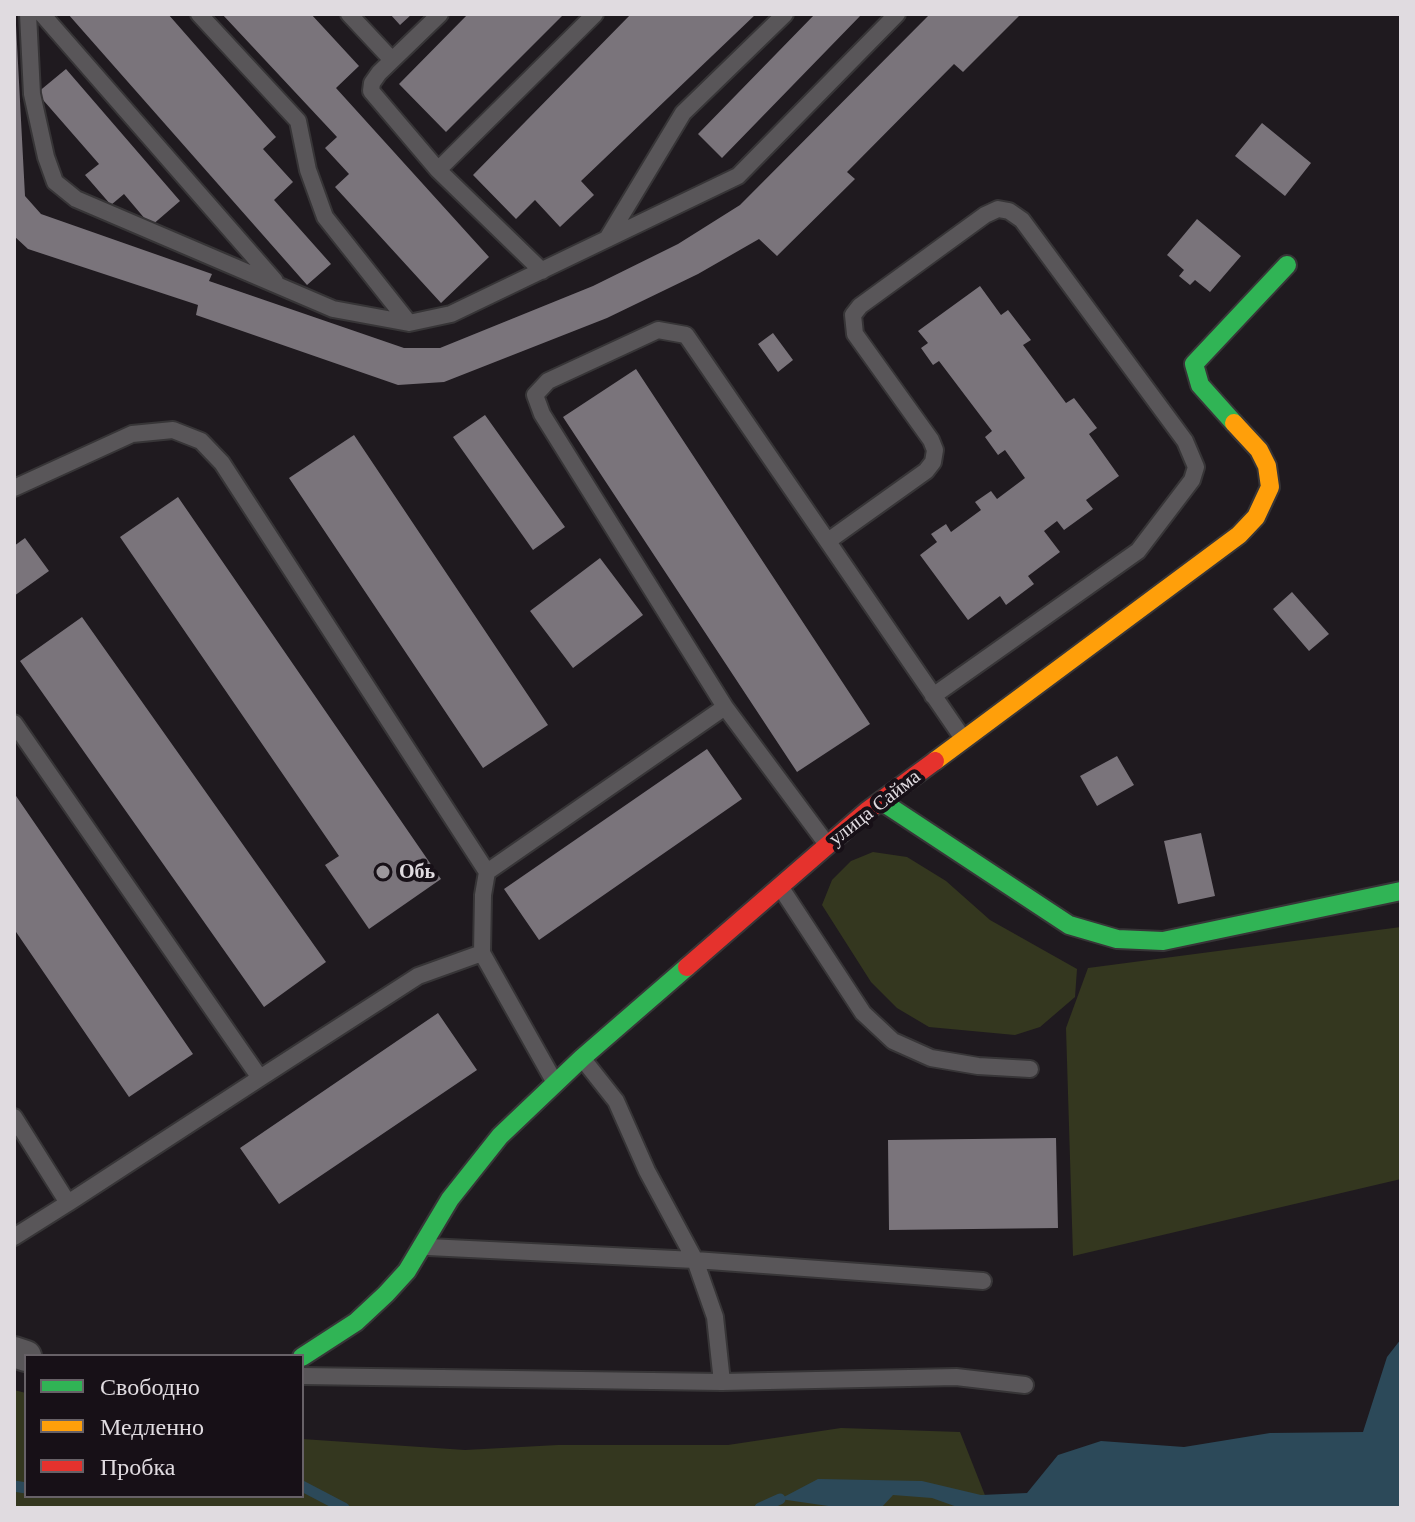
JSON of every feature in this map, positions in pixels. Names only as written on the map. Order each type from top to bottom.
[{"type":"street","name":"улица Сайма","points":[[304,1356],[356,1322],[386,1294],[422,1247],[450,1199],[483,1157],[582,1058],[881,801],[1239,535],[1256,517],[1270,487],[1267,466],[1259,450],[1200,385],[1194,364],[1287,265]]},
{"type":"street","points":[[881,801],[1069,925],[1117,939],[1163,941],[1401,891]]},
{"type":"lane","points":[[28,14],[32,94],[55,182],[76,199],[99,210],[333,309],[409,323],[451,314],[738,176],[897,14]]},
{"type":"lane","points":[[42,14],[279,285]]},
{"type":"lane","points":[[199,14],[298,121],[308,170],[325,217],[409,323]]},
{"type":"lane","points":[[349,14],[392,60]]},
{"type":"lane","points":[[440,14],[392,60],[372,83],[371,91],[438,170],[542,271]]},
{"type":"lane","points":[[438,170],[595,14]]},
{"type":"lane","points":[[606,240],[683,113],[785,14]]},
{"type":"lane","points":[[828,541],[926,471],[933,462],[935,450],[855,334],[853,315],[860,306],[985,215],[998,209],[1009,211],[1022,220],[1176,429],[1196,467],[1192,480],[1138,551],[933,696]]},
{"type":"lane","points":[[828,845],[725,707],[542,414],[535,395],[548,381],[658,330],[686,335],[965,741]]},
{"type":"lane","points":[[14,488],[132,434],[173,430],[201,441],[222,463],[487,872],[483,895],[482,953],[555,1082]]},
{"type":"lane","points":[[487,872],[725,707]]},
{"type":"lane","points":[[14,723],[260,1078]]},
{"type":"lane","points":[[780,887],[863,1013],[893,1041],[931,1058],[978,1066],[1030,1069]]},
{"type":"lane","points":[[14,1237],[418,976],[482,953]]},
{"type":"lane","points":[[582,1058],[616,1101],[647,1171],[695,1260],[715,1317],[722,1382]]},
{"type":"lane","points":[[14,1117],[68,1203]]},
{"type":"lane","points":[[422,1247],[695,1260],[983,1281]]},
{"type":"lane","points":[[304,1376],[722,1382],[956,1377],[1025,1385]]},
{"type":"green space","points":[[873,852],[907,857],[946,881],[990,920],[1077,969],[1075,997],[1040,1027],[1015,1035],[929,1027],[897,1008],[871,982],[822,905],[832,880],[851,861]]},
{"type":"green space","points":[[1401,927],[1401,1179],[1073,1256],[1066,1028],[1088,968]]},
{"type":"green space","points":[[14,1390],[24,1392],[24,1498],[304,1498],[304,1439],[465,1450],[558,1445],[728,1445],[841,1428],[960,1432],[990,1508],[14,1508]]},
{"type":"water","points":[[1401,1339],[1401,1508],[960,1508],[932,1498],[893,1495],[881,1508],[842,1508],[780,1499],[818,1479],[922,1481],[981,1495],[1027,1493],[1058,1455],[1101,1441],[1184,1447],[1270,1433],[1363,1432],[1387,1357]]},
{"type":"building","points":[[68,14],[168,14],[276,137],[263,149],[293,182],[274,200],[331,264],[307,285]]},
{"type":"building","points":[[222,14],[311,14],[359,66],[336,88],[489,257],[441,303],[335,187],[349,174],[325,148],[337,137]]},
{"type":"building","points":[[390,14],[412,14],[400,25]]},
{"type":"building","points":[[468,14],[564,14],[446,132],[399,84]]},
{"type":"building","points":[[631,14],[756,14],[581,181],[594,195],[560,227],[535,200],[516,219],[473,175]]},
{"type":"building","points":[[815,14],[862,14],[722,158],[698,134]]},
{"type":"building","points":[[930,14],[1021,14],[963,72],[954,64],[847,172],[855,179],[777,256],[759,239],[698,274],[607,318],[444,382],[398,385],[196,315],[198,305],[28,249],[14,236],[16,25],[25,196],[41,214],[212,274],[209,281],[404,348],[440,348],[593,286],[678,244],[740,205]]},
{"type":"building","points":[[66,69],[180,201],[151,226],[124,194],[111,205],[85,175],[99,164],[37,93]]},
{"type":"building","points":[[1262,123],[1311,163],[1285,196],[1235,156]]},
{"type":"building","points":[[1197,219],[1241,256],[1210,292],[1195,280],[1190,285],[1179,276],[1184,270],[1167,255]]},
{"type":"building","points":[[980,286],[1001,315],[1008,310],[1031,340],[1023,345],[1066,403],[1074,398],[1097,428],[1089,434],[1119,476],[1086,500],[1093,509],[1064,530],[1057,521],[1044,531],[1060,552],[1028,576],[1034,584],[1006,605],[1000,596],[968,620],[920,555],[937,542],[931,534],[946,524],[951,532],[981,510],[975,502],[991,491],[997,499],[1025,478],[1005,450],[998,455],[985,437],[992,431],[939,361],[933,365],[921,348],[928,343],[918,331]]},
{"type":"building","points":[[773,333],[793,360],[778,372],[758,344]]},
{"type":"building","points":[[636,369],[870,724],[797,772],[563,417]]},
{"type":"building","points":[[485,415],[565,527],[533,550],[453,437]]},
{"type":"building","points":[[354,435],[548,725],[483,768],[289,478]]},
{"type":"building","points":[[178,497],[441,879],[369,929],[325,865],[339,856],[120,537]]},
{"type":"building","points":[[25,538],[49,571],[14,596],[14,546]]},
{"type":"building","points":[[600,558],[643,615],[573,668],[530,611]]},
{"type":"building","points":[[1292,592],[1329,634],[1309,651],[1273,609]]},
{"type":"building","points":[[82,617],[326,962],[264,1007],[20,661]]},
{"type":"building","points":[[707,749],[742,799],[539,940],[504,889]]},
{"type":"building","points":[[1117,756],[1134,785],[1097,806],[1080,776]]},
{"type":"building","points":[[14,793],[193,1054],[129,1097],[14,929]]},
{"type":"building","points":[[1201,833],[1215,896],[1178,904],[1164,841]]},
{"type":"building","points":[[438,1013],[477,1070],[279,1204],[240,1148]]},
{"type":"building","points":[[1056,1138],[1058,1228],[889,1230],[888,1140]]},
{"type":"waterway","points":[[14,1486],[24,1488]]},
{"type":"waterway","points":[[304,1487],[344,1508]]},
{"type":"waterway","points":[[760,1508],[780,1499]]},
{"type":"traffic: fast","points":[[1234,423],[1200,385],[1194,364],[1287,265]]},
{"type":"traffic: fast","points":[[881,801],[1069,925],[1117,939],[1163,941],[1401,891]]},
{"type":"traffic: fast","points":[[304,1356],[356,1322],[386,1294],[407,1271],[450,1199],[500,1136],[582,1058],[687,967]]},
{"type":"traffic: slow","points":[[935,761],[1239,535],[1256,517],[1270,487],[1267,466],[1259,450],[1234,423]]},
{"type":"traffic: jam","points":[[687,967],[867,811],[935,761]]},
{"type":"place","name":"Обь","points":[[383,872]]}]
